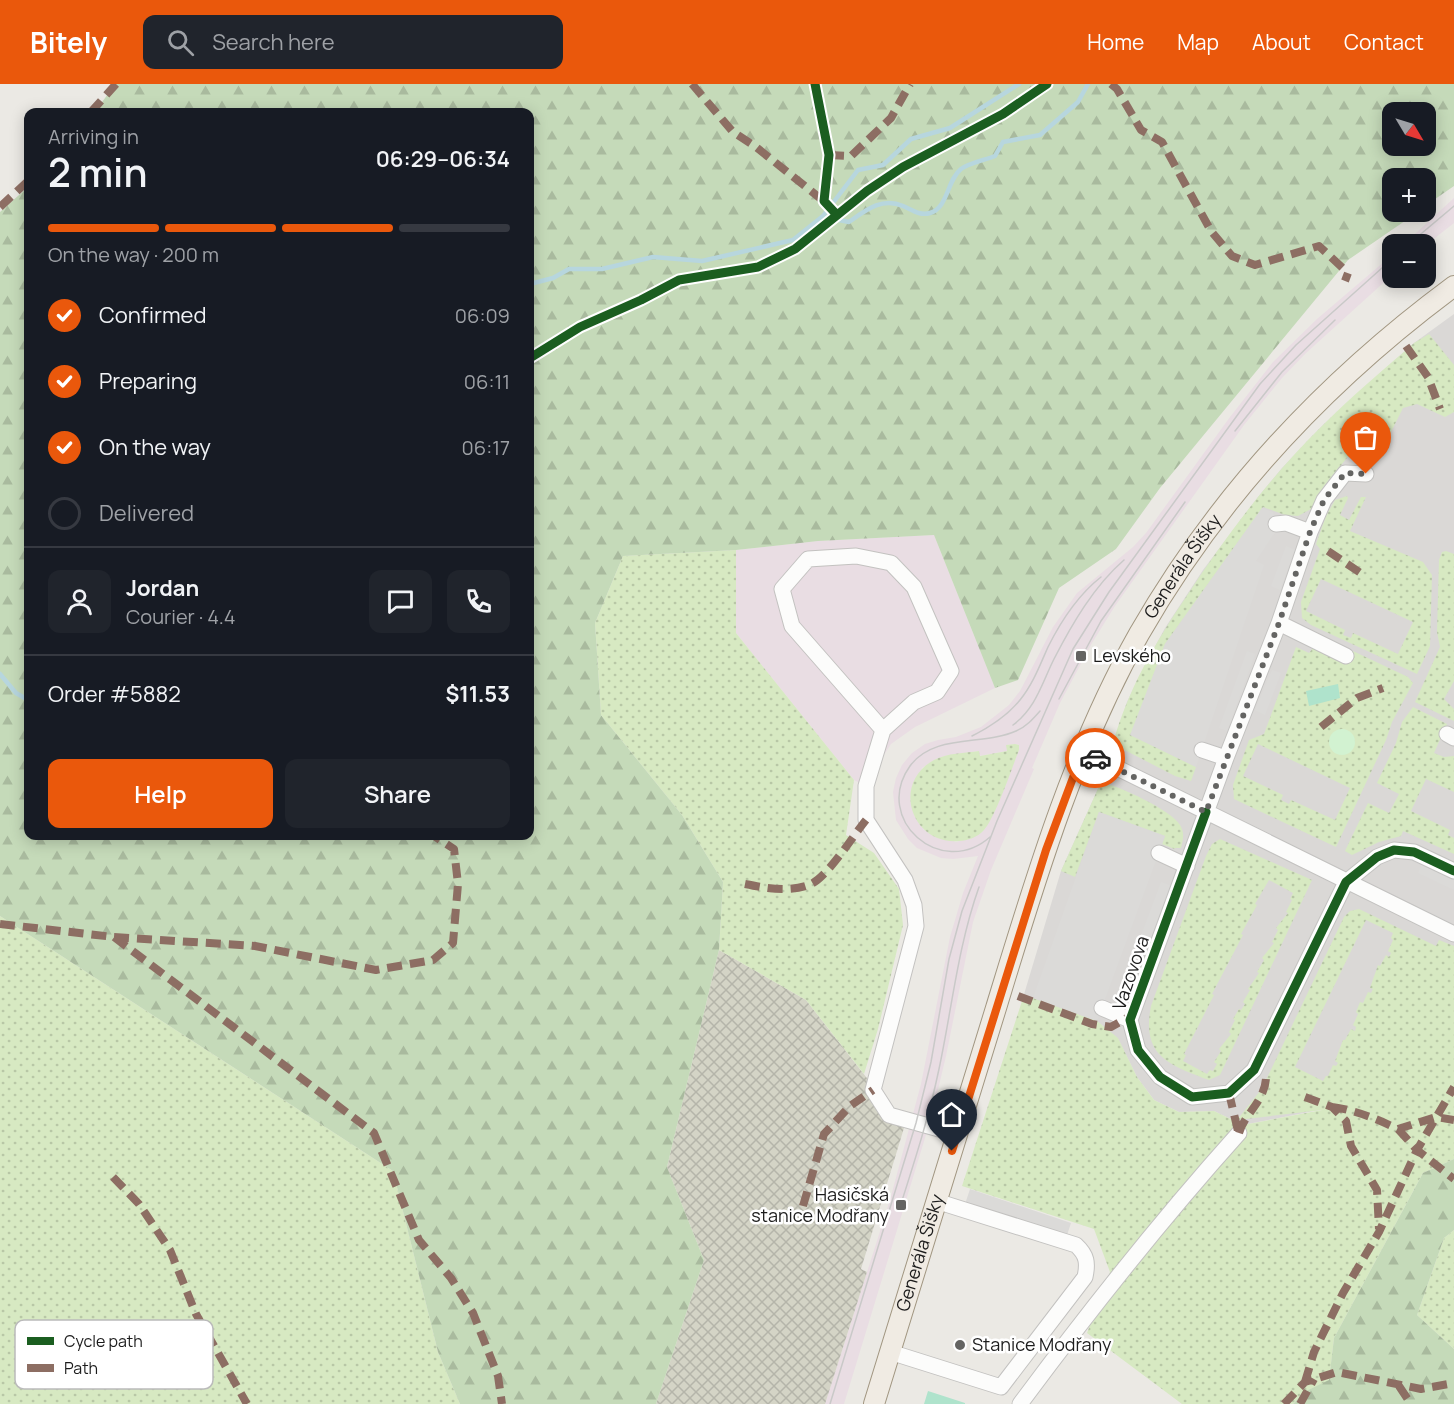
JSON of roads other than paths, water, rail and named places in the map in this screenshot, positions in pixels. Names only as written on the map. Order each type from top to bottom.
[{"type":"main road","name":"Generála Šišky","points":[[874,1404],[1043,857],[1083,751],[1121,669],[1154,610],[1195,547],[1239,489],[1286,435],[1328,392],[1393,334],[1454,286]]},
{"type":"street","name":"Vazovova","points":[[1347,882],[1254,1070],[1228,1094],[1192,1097],[1160,1077],[1138,1050],[1130,1020],[1226,758],[1279,623],[1310,532],[1324,500],[1345,473],[1366,474]]},
{"type":"street","points":[[1276,524],[1286,522],[1310,532]]},
{"type":"street","points":[[883,730],[792,626],[782,589],[808,558],[856,556],[891,563],[914,587],[951,671],[937,692],[914,702],[883,730],[868,774],[866,820],[905,880],[914,905],[916,926],[873,1090],[890,1115],[957,1134]]},
{"type":"street","points":[[1279,623],[1346,656]]},
{"type":"street","points":[[1202,750],[1226,758]]},
{"type":"street","points":[[1083,751],[1454,934]]},
{"type":"street","points":[[1347,882],[1377,857],[1394,850],[1414,852],[1454,871]]},
{"type":"street","points":[[1159,853],[1188,866]]},
{"type":"street","points":[[1102,1008],[1130,1020]]},
{"type":"street","points":[[1020,1404],[1083,1319],[1196,1181],[1239,1133]]},
{"type":"street","points":[[890,1352],[1001,1387],[1085,1277],[1088,1264],[1084,1252],[1076,1245],[936,1201]]},
{"type":"waterway","points":[[534,283],[553,278],[569,269],[602,269],[653,257],[702,261],[793,240],[823,216],[858,170],[883,165],[911,139],[950,128],[1019,84]]},
{"type":"waterway","points":[[839,220],[849,222],[874,206],[888,203],[923,214],[936,210],[961,169],[995,156],[1003,142],[1040,135],[1078,102],[1088,84]]},
{"type":"waterway","points":[[0,674],[16,693],[24,698]]},
{"type":"tram line","points":[[1421,234],[1454,206]]},
{"type":"tram line","points":[[830,1404],[916,1123],[931,1062],[949,959],[962,911],[997,821],[1073,649],[1109,592],[1260,384],[1296,345],[1382,268]]},
{"type":"tram line","points":[[1235,431],[1282,372],[1335,320]]},
{"type":"tram line","points":[[1059,699],[1101,621],[1185,502]]},
{"type":"tram line","points":[[1013,725],[1038,695],[1054,659],[1084,606],[1124,560]]},
{"type":"tram line","points":[[972,736],[998,721],[1025,694],[1064,618],[1085,592],[1101,577]]},
{"type":"tram line","points":[[990,837],[971,848],[951,852],[933,847],[917,838],[906,823],[900,806],[901,786],[910,766],[932,749],[945,744],[989,738],[1016,731],[1040,711]]},
{"type":"tram line","points":[[899,1210],[931,1105],[961,954],[979,887]]},
{"type":"place","name":"Levského","points":[[1081,656]]},
{"type":"place","name":"Hasičská stanice Modřany","points":[[901,1205]]},
{"type":"place","name":"Stanice Modřany","points":[[960,1345]]}]
